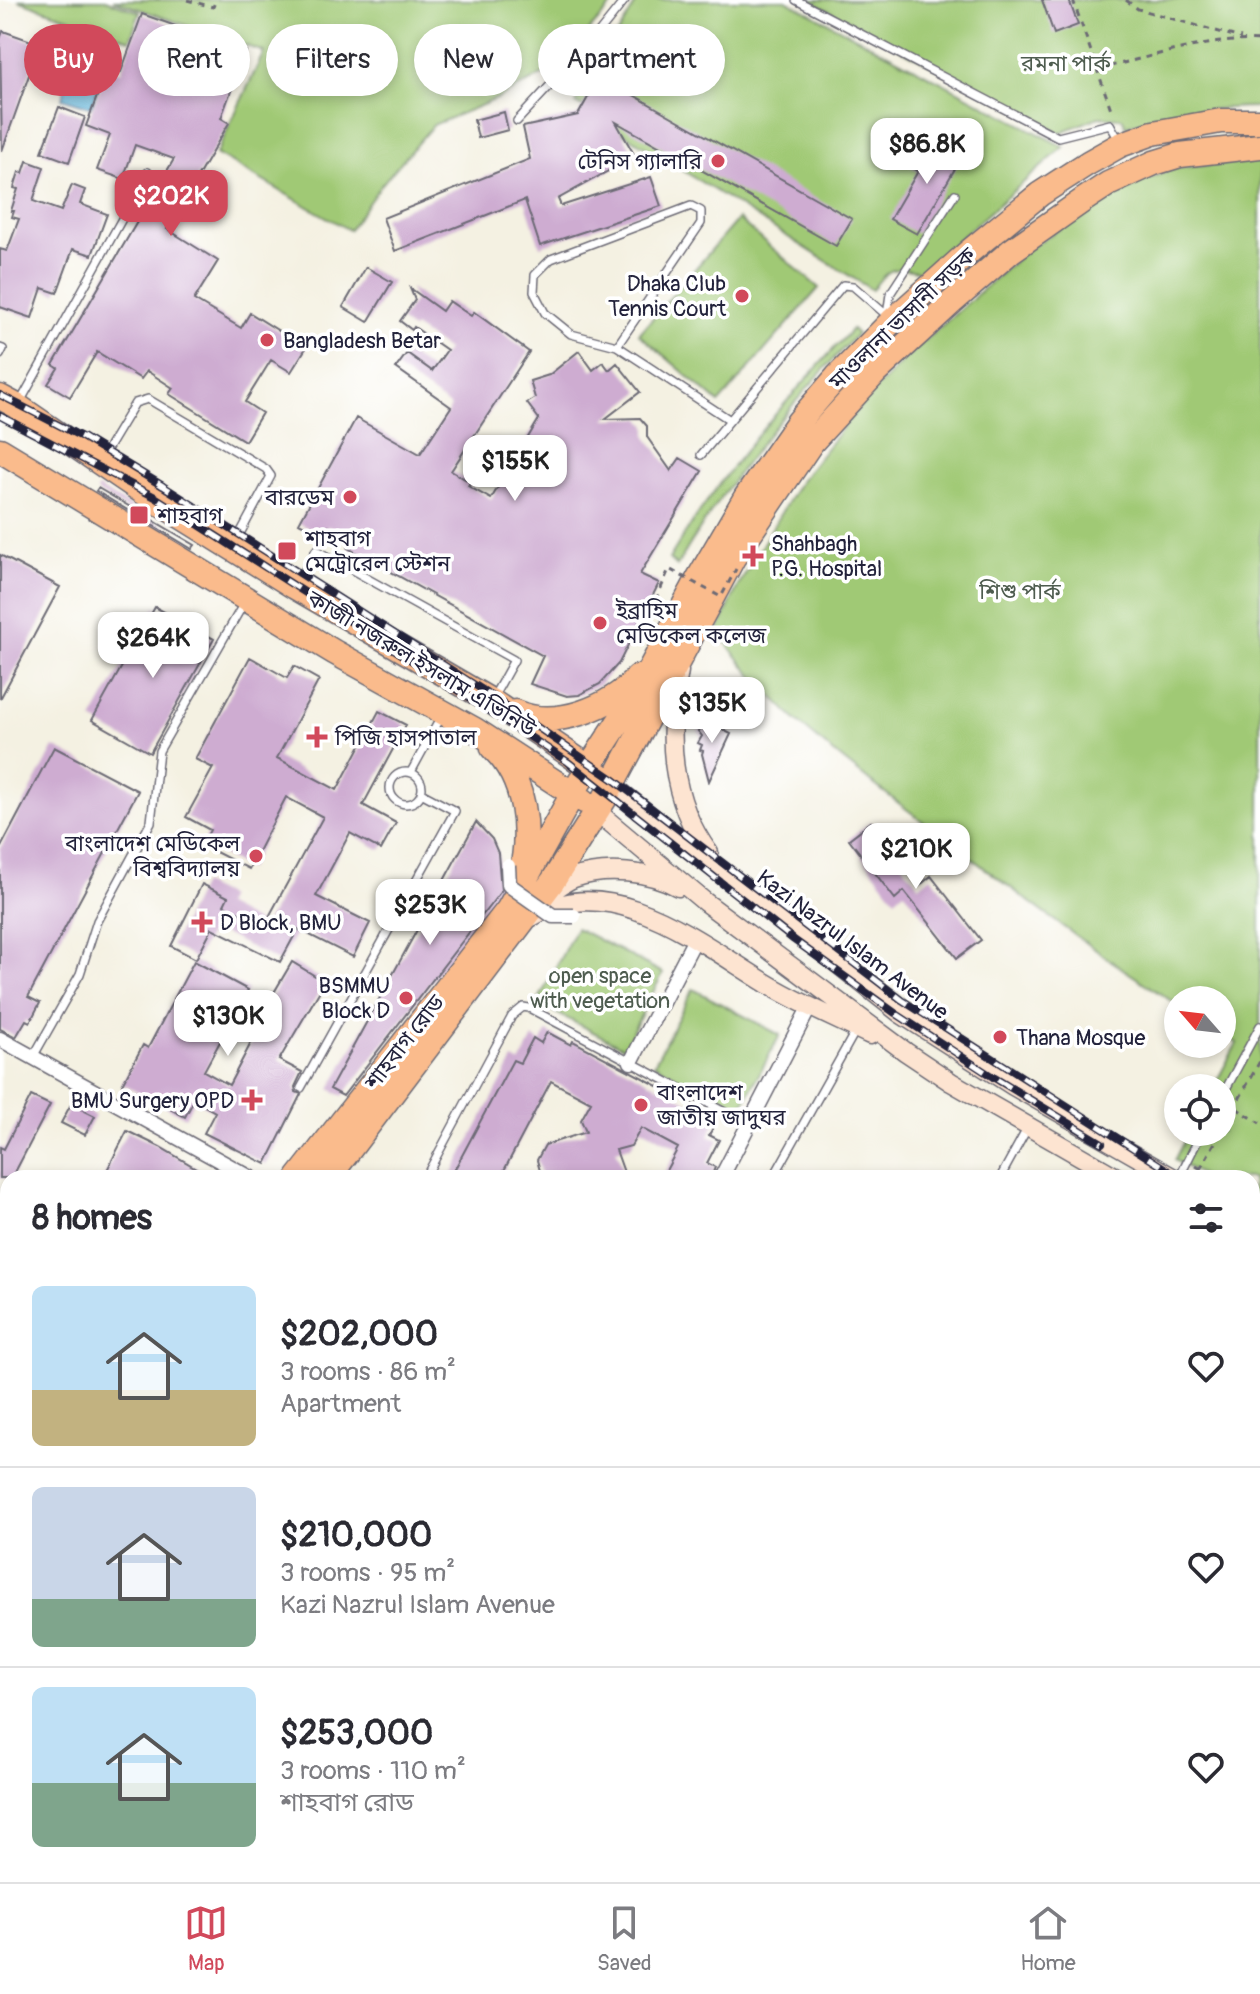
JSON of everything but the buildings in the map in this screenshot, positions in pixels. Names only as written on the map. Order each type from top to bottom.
[{"type":"highway","name":"মাওলানা ভাসানী সড়ক","points":[[673,651],[723,535],[788,436],[890,318],[1040,194],[1121,144],[1179,127],[1221,121],[1260,121]]},
{"type":"highway","name":"মাওলানা ভাসানী সড়ক","points":[[593,789],[635,697],[673,651],[776,491],[811,443],[876,372],[1011,251],[1108,184],[1180,155],[1260,146]]},
{"type":"highway","name":"কাজী নজরুল ইসলাম এভিনিউ","points":[[9,402],[98,463],[295,587],[491,701],[593,789]]},
{"type":"highway","name":"কাজী নজরুল ইসলাম এভিনিউ","points":[[0,450],[334,652],[475,730],[593,789]]},
{"type":"highway","points":[[491,701],[538,718],[558,719],[581,713],[614,698],[673,651]]},
{"type":"highway","points":[[475,730],[507,765],[523,809],[526,849],[516,916]]},
{"type":"highway","name":"শাহবাগ রোড","points":[[334,1170],[516,916],[593,789]]},
{"type":"highway","name":"শাহবাগ রোড","points":[[305,1170],[516,916]]},
{"type":"main road","points":[[673,651],[671,711],[676,781],[696,836],[724,874]]},
{"type":"main road","points":[[593,789],[705,902]]},
{"type":"main road","name":"Kazi Nazrul Islam Avenue","points":[[593,789],[724,874],[901,1014],[1013,1086],[1162,1170]]},
{"type":"main road","points":[[516,916],[574,878],[602,873],[635,873],[669,881],[705,902],[951,1082],[1104,1170]]},
{"type":"main road","points":[[516,916],[564,903],[613,902],[653,917],[695,939],[773,988],[906,1052]]},
{"type":"street","points":[[508,866],[509,885],[553,916],[574,916]]},
{"type":"street","points":[[631,1062],[695,939]]},
{"type":"street","points":[[725,1170],[810,1006]]},
{"type":"street","points":[[0,1039],[237,1170]]},
{"type":"lane","points":[[517,121],[597,35],[625,0]]},
{"type":"lane","points":[[796,0],[1058,137],[1110,124],[1121,144]]},
{"type":"lane","points":[[9,402],[148,172]]},
{"type":"lane","points":[[890,318],[890,294],[955,194]]},
{"type":"lane","points":[[617,346],[701,223],[701,211],[691,206],[551,259],[535,275],[534,292],[545,313],[571,334],[617,346],[730,420]]},
{"type":"lane","points":[[701,455],[843,285],[853,286],[912,339]]},
{"type":"lane","points":[[0,348],[3,349],[0,355]]},
{"type":"lane","points":[[98,463],[135,403],[148,399],[266,469],[271,476],[233,548]]},
{"type":"lane","points":[[295,587],[316,550],[514,660],[491,701]]},
{"type":"lane","points":[[33,1057],[80,974],[97,921],[151,822],[159,751],[247,598]]},
{"type":"lane","points":[[411,772],[444,711]]},
{"type":"lane","points":[[401,772],[411,772],[419,779],[421,793],[410,804],[399,803],[391,795],[392,779],[401,772]]},
{"type":"lane","points":[[301,1088],[455,811],[421,793]]},
{"type":"lane","points":[[429,1170],[512,1016],[523,1007],[749,1125]]},
{"type":"lane","points":[[1234,1074],[1260,1026]]},
{"type":"lane","points":[[777,1170],[856,1028]]},
{"type":"lane","points":[[1004,1170],[1028,1127]]},
{"type":"lane","points":[[1181,1170],[1194,1146]]},
{"type":"path","points":[[187,0],[213,7],[216,0]]},
{"type":"path","points":[[1073,0],[1115,120]]},
{"type":"path","points":[[1126,0],[1138,9],[1260,41]]},
{"type":"path","points":[[1098,69],[1244,39]]},
{"type":"path","points":[[656,600],[669,569],[721,597],[736,569]]},
{"type":"path","points":[[1236,1105],[1260,1061]]},
{"type":"path","points":[[1236,1108],[1260,1123]]},
{"type":"path","points":[[1200,1169],[1213,1146]]},
{"type":"green space","points":[[18,0],[105,0],[140,12],[130,40],[122,37],[122,24],[85,24]]},
{"type":"green space","points":[[113,0],[617,0],[595,24],[538,24],[538,77],[522,86],[522,24],[414,24],[414,96],[503,96],[433,125],[381,185],[349,230],[216,154],[243,96],[250,96],[250,82],[264,52],[250,47],[250,24],[183,24]]},
{"type":"green space","points":[[638,0],[786,0],[1064,147],[921,272],[892,270],[872,290],[576,103],[580,96],[725,96],[725,24],[624,24]]},
{"type":"green space","name":"রমনা পার্ক","points":[[809,0],[1260,0],[1260,107],[1192,112],[1126,126],[1122,118],[1099,117],[1059,133]]},
{"type":"green space","name":"শিশু পার্ক","points":[[1260,161],[1260,1170],[1192,1170],[1174,1160],[1182,1146],[1236,1146],[1236,1074],[1220,1074],[1229,1058],[1236,1058],[1236,986],[1164,986],[1164,996],[1117,965],[821,742],[766,690],[718,631],[738,586],[798,484],[865,400],[909,355],[1028,249],[1124,188],[1176,168]]},
{"type":"green space","name":"Dhaka Club Tennis Court","points":[[738,219],[819,288],[719,403],[639,334]]},
{"type":"green space","points":[[852,329],[857,334],[760,444],[677,566],[669,559],[710,496],[778,412]]},
{"type":"green space","name":"open space with vegetation","points":[[576,928],[663,973],[624,1048],[537,1003]]},
{"type":"green space","points":[[693,989],[780,1035],[740,1110],[654,1064]]},
{"type":"water","points":[[63,96],[95,96],[91,107]]},
{"type":"railway","points":[[0,395],[82,437],[163,486],[489,694],[613,779],[902,1000],[1168,1170]]},
{"type":"railway","points":[[0,416],[155,497],[568,762],[794,940],[895,1013],[1102,1143]]},
{"type":"place","name":"টেনিস গ্যালারি","points":[[718,161]]},
{"type":"place","name":"Dhaka Club Tennis Court","points":[[742,296]]},
{"type":"place","name":"Bangladesh Betar","points":[[267,340]]},
{"type":"place","name":"বারডেম","points":[[350,497]]},
{"type":"place","name":"শাহবাগ","points":[[139,515]]},
{"type":"place","name":"শাহবাগ মেট্রোরেল স্টেশন","points":[[287,551]]},
{"type":"place","name":"Shahbagh P.G. Hospital","points":[[753,556]]},
{"type":"place","name":"ইব্রাহিম মেডিকেল কলেজ","points":[[600,623]]},
{"type":"place","name":"পিজি হাসপাতাল","points":[[317,737]]},
{"type":"place","name":"বাংলাদেশ মেডিকেল বিশ্ববিদ্যালয়","points":[[256,856]]},
{"type":"place","name":"D Block, BMU","points":[[202,922]]},
{"type":"place","name":"BSMMU Block D","points":[[406,998]]},
{"type":"place","name":"Thana Mosque","points":[[1000,1037]]},
{"type":"place","name":"BMU Surgery OPD","points":[[252,1100]]},
{"type":"place","name":"বাংলাদেশ জাতীয় জাদুঘর","points":[[641,1105]]}]
